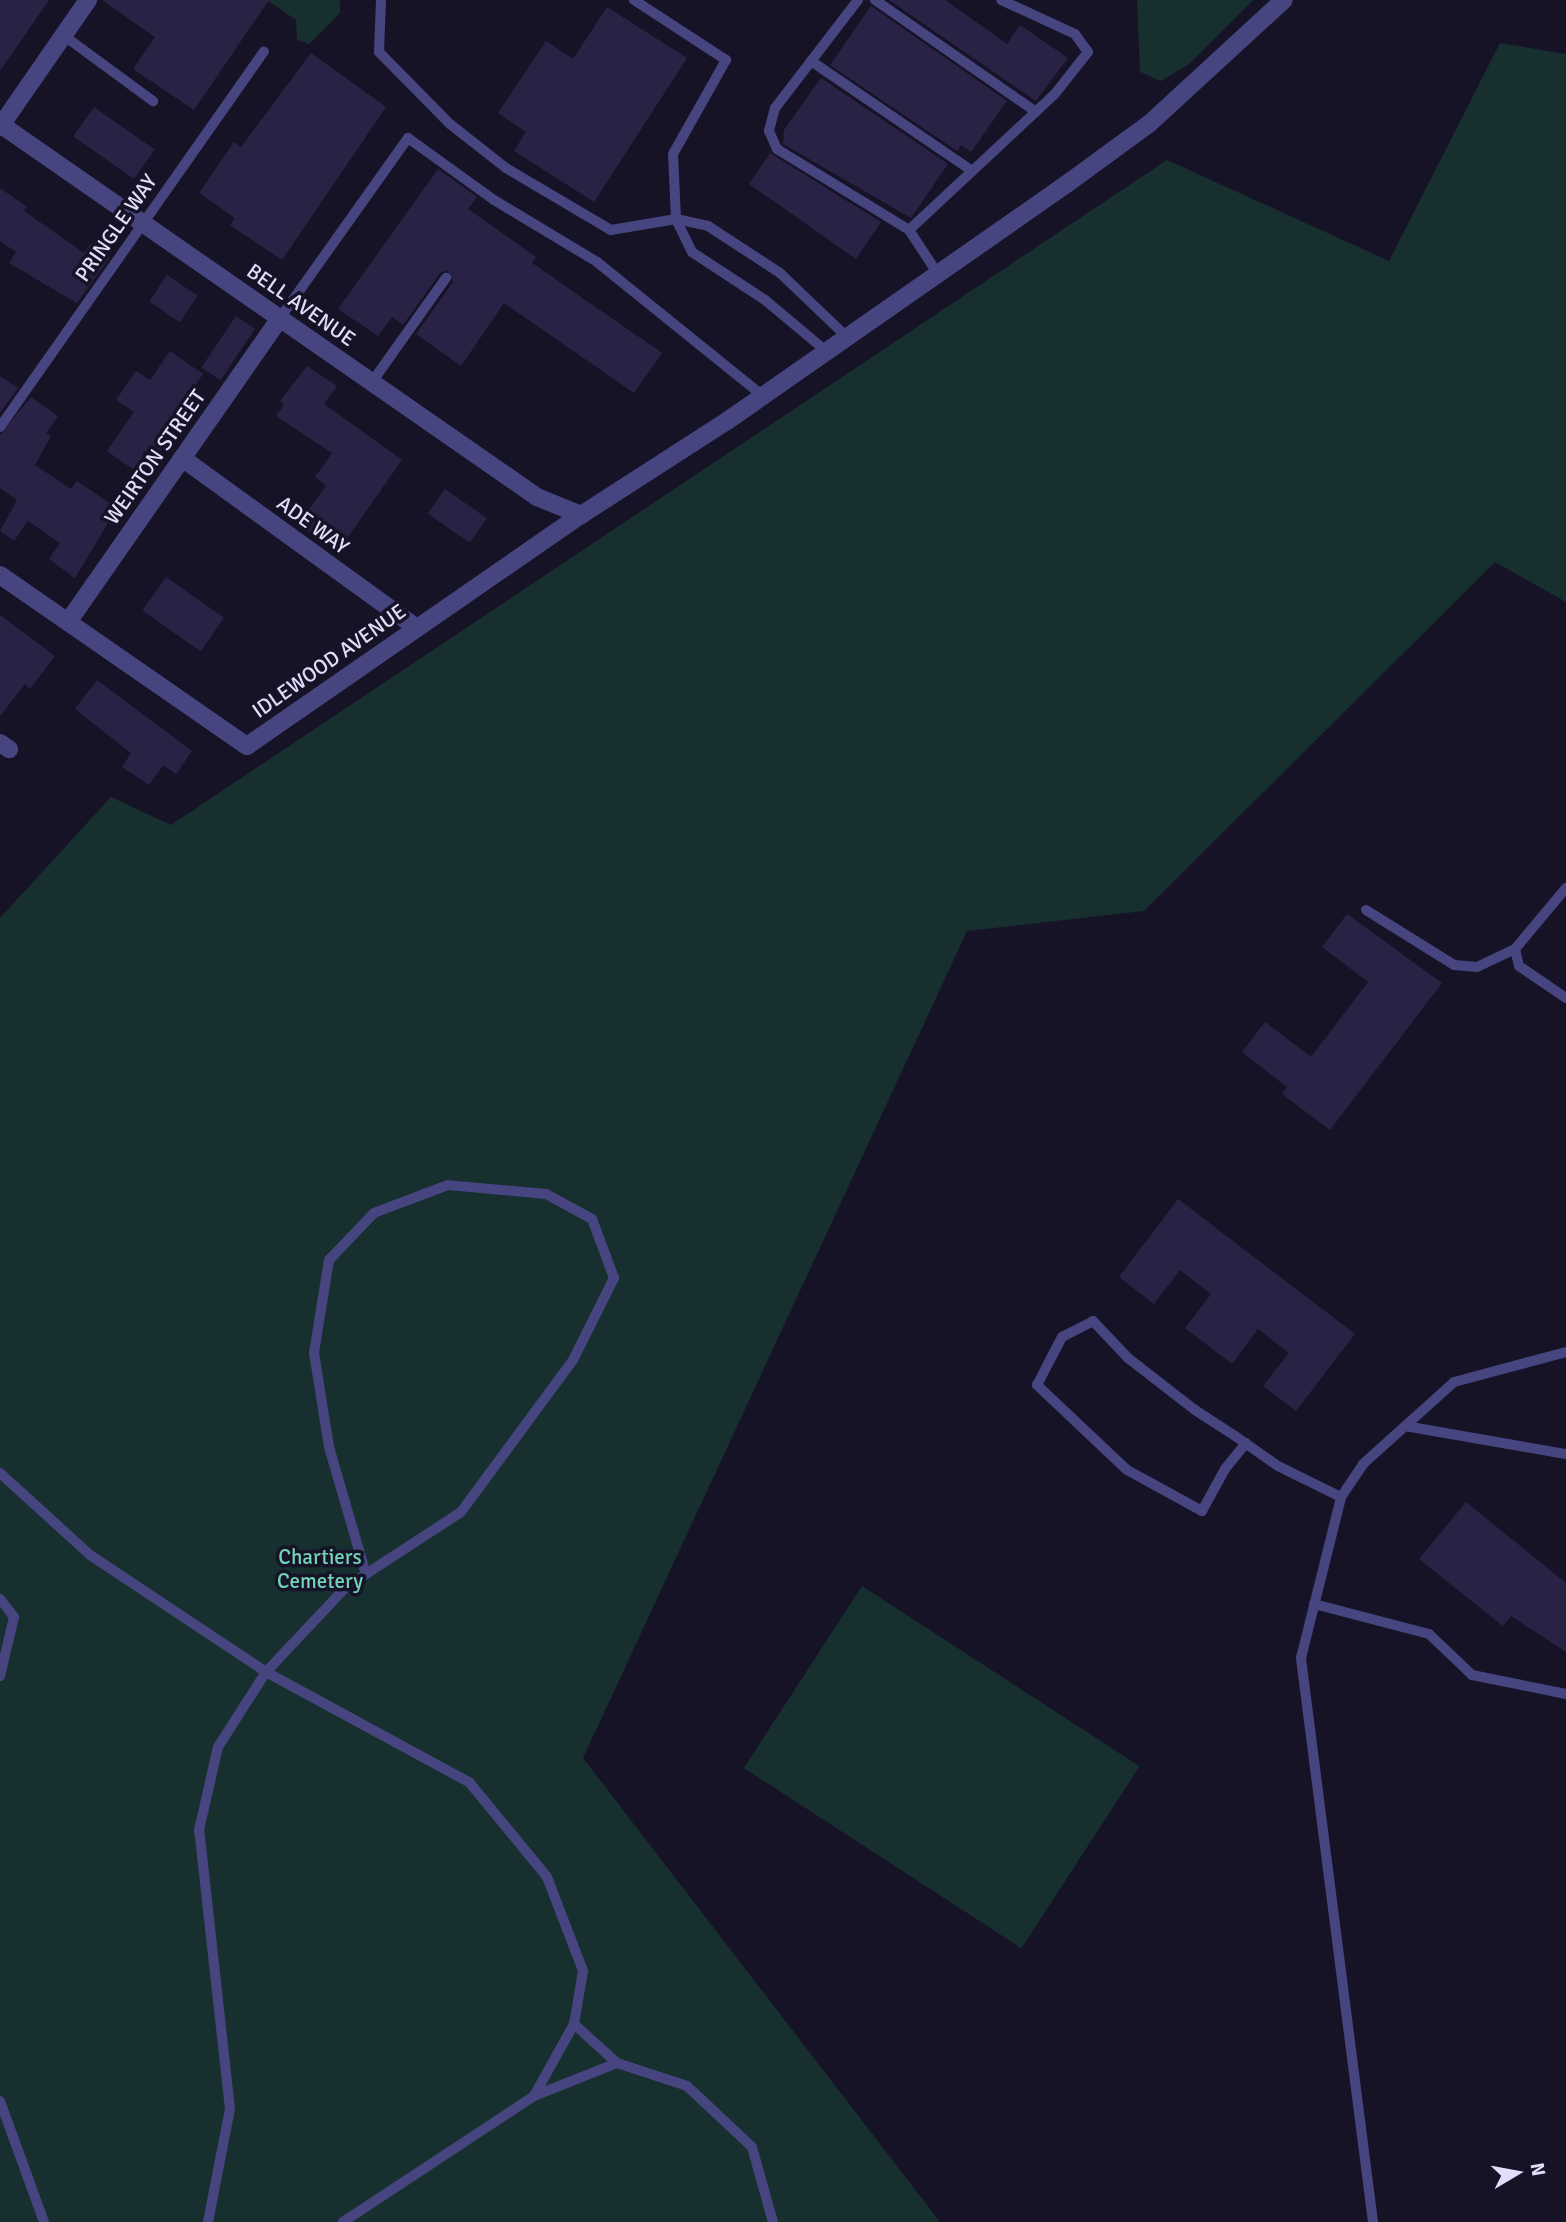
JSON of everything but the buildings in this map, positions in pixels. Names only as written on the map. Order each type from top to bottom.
[{"type":"street","points":[[0,125],[88,0]]},
{"type":"street","name":"IDLEWOOD AVENUE","points":[[0,575],[247,746],[581,515],[763,396],[1150,124],[1284,0]]},
{"type":"street","name":"BELL AVENUE","points":[[0,125],[537,497],[581,515]]},
{"type":"street","name":"WEIRTON STREET","points":[[68,622],[280,318]]},
{"type":"street","name":"ADE WAY","points":[[182,458],[417,628]]},
{"type":"lane","points":[[381,0],[379,52],[450,124],[506,167],[611,230],[676,219],[708,226],[780,273],[848,337]]},
{"type":"lane","points":[[634,0],[726,60],[673,154],[676,219],[692,253],[765,300],[826,351]]},
{"type":"lane","points":[[858,0],[775,108],[769,131],[777,149],[909,230],[938,274]]},
{"type":"lane","points":[[875,0],[1036,112]]},
{"type":"lane","points":[[909,230],[1036,112],[1088,52],[1075,34],[1001,0]]},
{"type":"lane","points":[[63,35],[153,101]]},
{"type":"lane","name":"PRINGLE WAY","points":[[0,427],[264,51]]},
{"type":"lane","points":[[811,61],[972,171]]},
{"type":"lane","points":[[280,318],[408,138],[494,200],[597,262],[763,396]]},
{"type":"lane","points":[[372,382],[446,278]]},
{"type":"lane","points":[[1366,909],[1454,965],[1477,967],[1515,949],[1566,888]]},
{"type":"lane","points":[[1515,949],[1519,965],[1566,998]]},
{"type":"lane","points":[[208,2222],[230,2109],[199,1830],[218,1747],[266,1672],[348,1585],[366,1574],[461,1512],[573,1360],[614,1278],[592,1219],[546,1194],[448,1185],[374,1213],[329,1260],[313,1353],[329,1447],[366,1574]]},
{"type":"lane","points":[[1246,1443],[1225,1469],[1202,1511],[1127,1470],[1037,1385],[1062,1337],[1093,1321],[1128,1359],[1246,1443],[1341,1497]]},
{"type":"lane","points":[[1373,2222],[1301,1658],[1341,1497],[1363,1464],[1454,1382],[1566,1352]]},
{"type":"lane","points":[[1405,1426],[1566,1454]]},
{"type":"lane","points":[[0,1473],[90,1555],[266,1672],[469,1782],[547,1877],[583,1971],[574,2024],[534,2096]]},
{"type":"lane","points":[[0,1599],[14,1617],[0,1676]]},
{"type":"lane","points":[[1314,1604],[1429,1634],[1472,1675],[1566,1693]]},
{"type":"lane","points":[[574,2024],[617,2063],[687,2086],[752,2147],[774,2222]]},
{"type":"lane","points":[[343,2222],[534,2096],[617,2063]]},
{"type":"lane","points":[[0,2101],[44,2222]]},
{"type":"green space","points":[[267,0],[340,0],[340,13],[309,44],[297,40],[296,20]]},
{"type":"green space","points":[[1137,0],[1253,0],[1189,64],[1161,81],[1140,72]]},
{"type":"green space","name":"Chartiers Cemetery","points":[[1500,43],[1566,54],[1566,602],[1495,562],[1144,911],[967,931],[583,1758],[940,2222],[0,2222],[0,918],[111,797],[171,825],[1167,160],[1389,261]]},
{"type":"green space","points":[[862,1586],[1140,1766],[1021,1948],[744,1768]]}]
